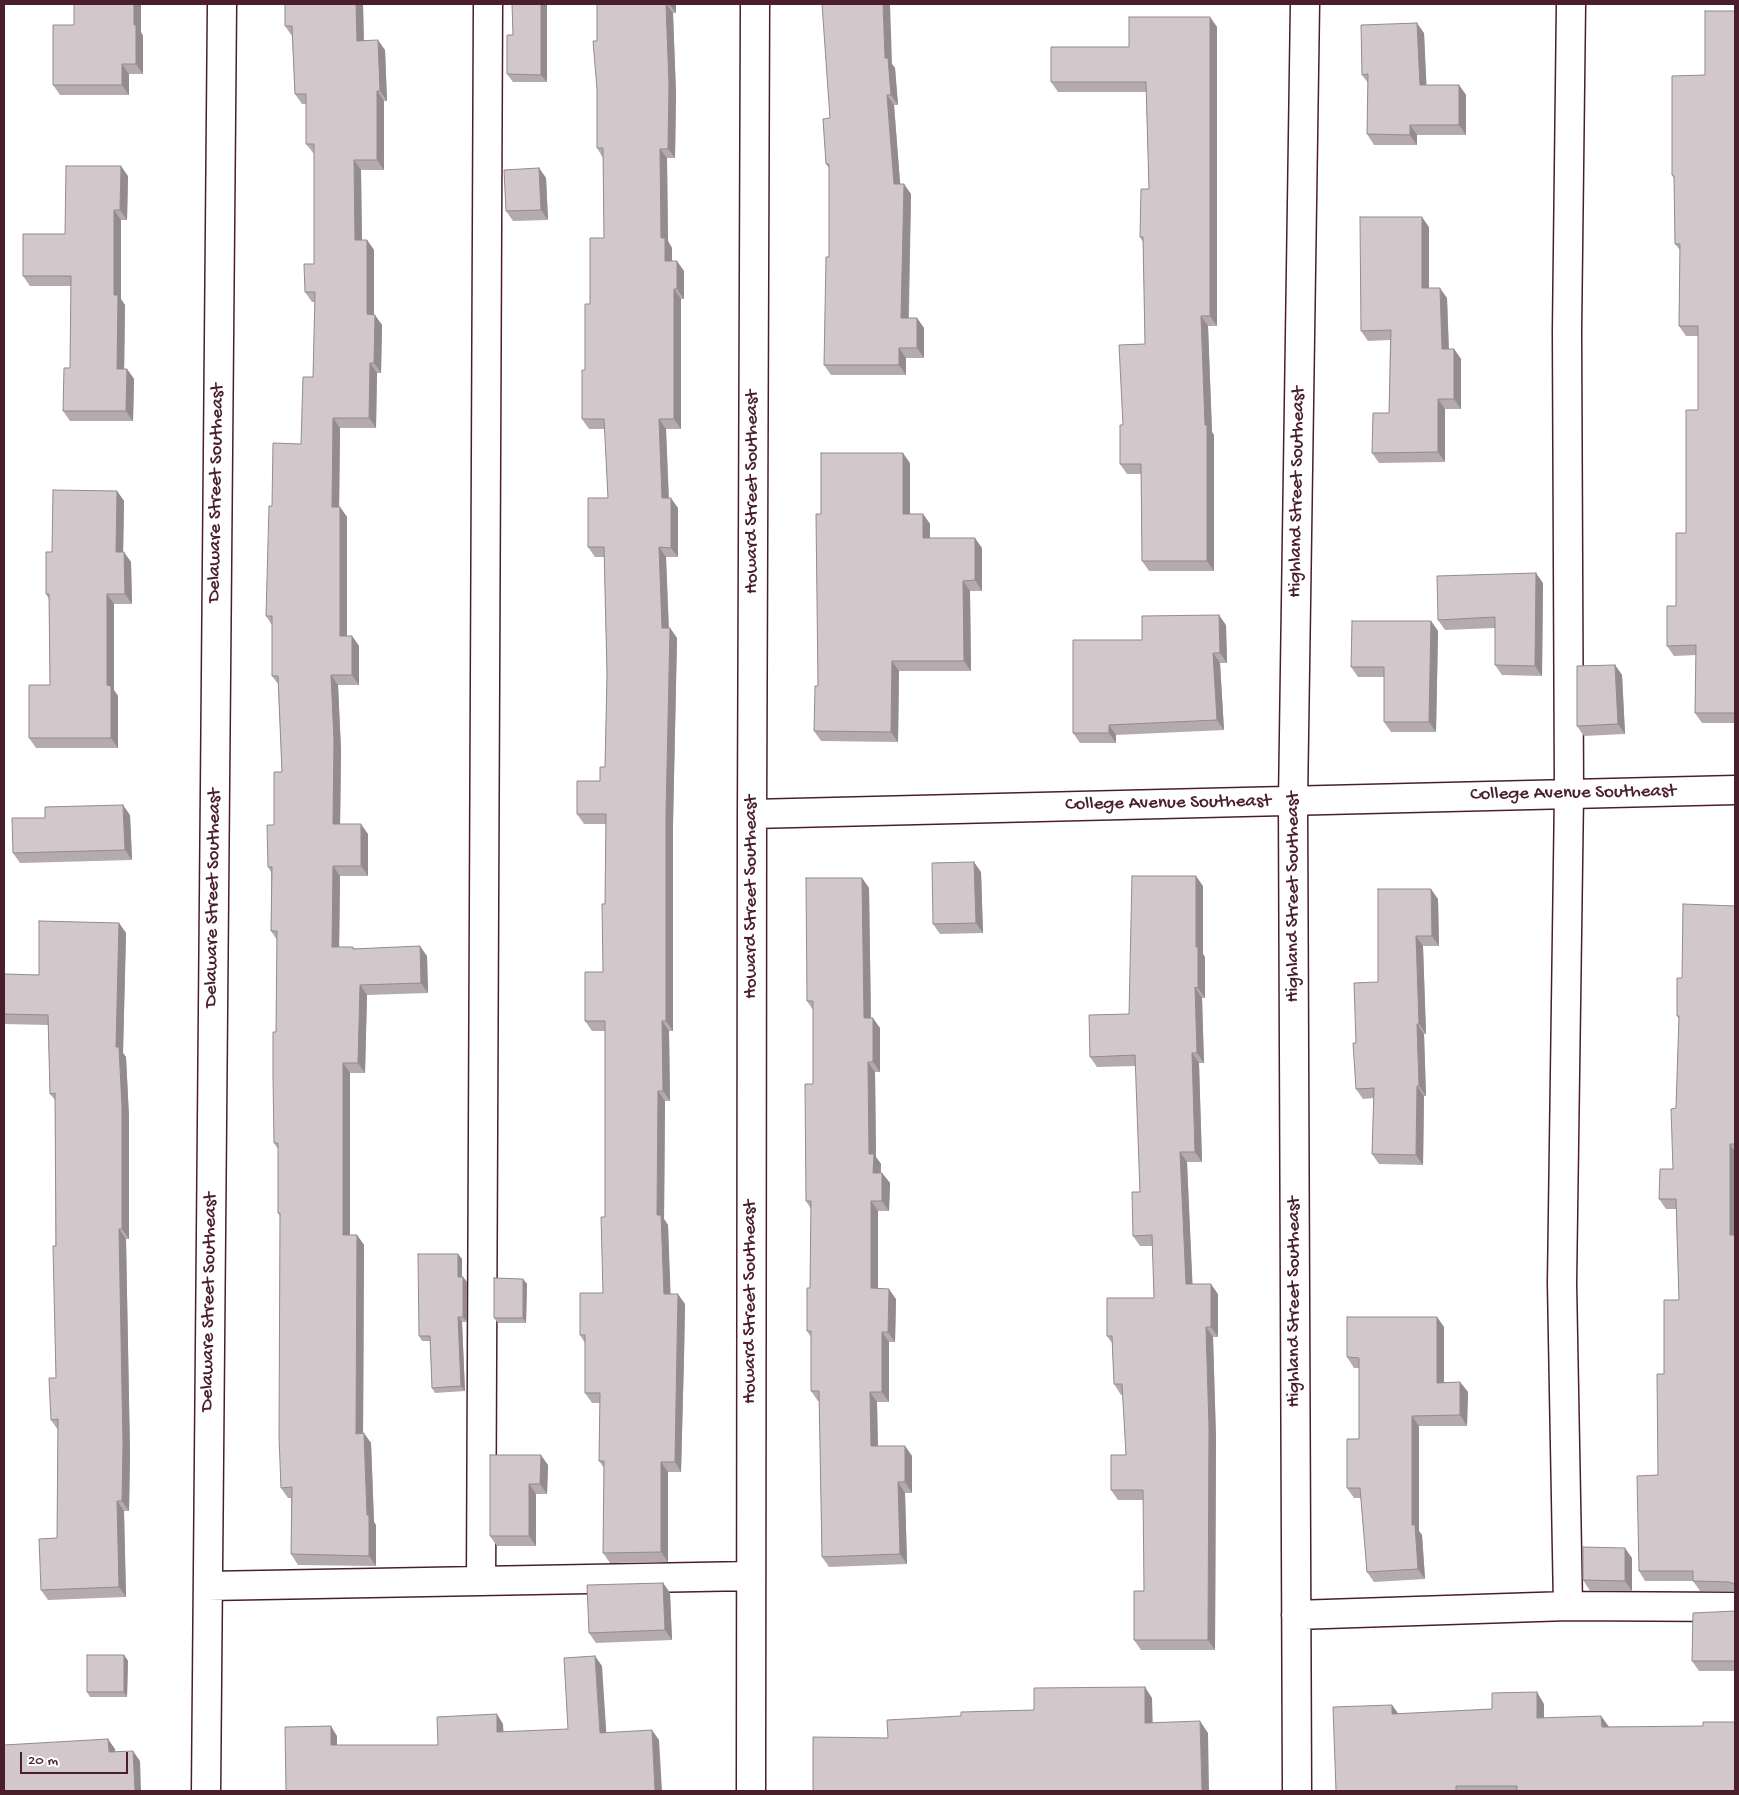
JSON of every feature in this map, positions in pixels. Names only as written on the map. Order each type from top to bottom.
[{"type":"street","name":"Delaware Street Southeast","points":[[206,1791],[222,4]]},
{"type":"street","points":[[481,1581],[488,4]]},
{"type":"street","name":"Howard Street Southeast","points":[[751,1791],[755,4]]},
{"type":"street","name":"Highland Street Southeast","points":[[1297,1791],[1293,801],[1305,4]]},
{"type":"street","points":[[1568,1606],[1562,1283],[1569,794],[1567,331],[1571,4]]},
{"type":"street","name":"College Avenue Southeast","points":[[752,814],[1735,790]]},
{"type":"street","points":[[208,1586],[751,1576]]},
{"type":"street","points":[[1296,1616],[1568,1606],[1735,1607]]},
{"type":"building","points":[[74,4],[134,4],[136,64],[122,64],[122,85],[53,85],[53,25],[74,25]]},
{"type":"building","points":[[285,4],[356,4],[357,41],[378,40],[380,91],[377,91],[377,160],[354,160],[355,240],[367,240],[367,314],[375,315],[374,363],[370,363],[369,418],[333,418],[332,507],[340,507],[340,636],[352,636],[352,675],[331,675],[334,740],[333,824],[361,824],[361,866],[333,866],[332,947],[353,947],[353,949],[420,946],[421,983],[360,985],[358,1063],[343,1063],[343,1235],[357,1235],[356,1434],[364,1433],[367,1515],[369,1515],[369,1556],[291,1554],[292,1487],[281,1488],[279,1437],[280,1213],[278,1213],[278,1143],[274,1143],[273,1077],[273,1032],[276,1032],[277,931],[271,931],[272,867],[268,867],[267,825],[274,825],[274,772],[282,772],[278,676],[272,676],[272,616],[266,616],[269,506],[272,506],[273,443],[301,444],[303,377],[313,377],[315,292],[305,292],[304,264],[314,264],[314,144],[306,144],[306,94],[295,94],[292,26],[285,26]]},
{"type":"building","points":[[512,4],[541,4],[541,75],[507,74],[507,35],[513,35]]},
{"type":"building","points":[[597,4],[666,4],[669,84],[668,149],[660,149],[661,238],[665,238],[665,261],[677,261],[677,289],[674,289],[674,419],[659,419],[662,498],[671,498],[671,548],[659,547],[662,628],[670,628],[666,814],[666,1021],[662,1021],[663,1091],[658,1091],[657,1215],[661,1215],[664,1294],[678,1294],[675,1462],[661,1462],[661,1552],[603,1553],[604,1461],[599,1461],[600,1393],[585,1393],[585,1335],[580,1335],[580,1293],[603,1293],[601,1217],[605,1217],[605,1021],[585,1021],[585,972],[603,972],[602,904],[605,904],[606,814],[577,814],[577,781],[600,781],[600,767],[605,767],[607,674],[604,547],[588,547],[588,498],[608,498],[604,419],[582,419],[582,370],[585,370],[585,304],[590,304],[590,238],[604,238],[603,148],[597,148],[597,89],[593,41],[597,41]]},
{"type":"building","points":[[822,4],[883,4],[885,58],[888,58],[891,95],[887,95],[894,184],[904,184],[901,318],[917,318],[917,348],[899,348],[899,365],[824,365],[826,257],[829,257],[829,164],[826,164],[823,119],[830,118]]},
{"type":"building","points":[[1705,11],[1735,11],[1735,713],[1695,713],[1696,645],[1667,646],[1667,606],[1676,606],[1676,533],[1686,533],[1686,410],[1698,410],[1698,326],[1679,326],[1680,244],[1675,244],[1674,176],[1672,175],[1672,76],[1705,75]]},
{"type":"building","points":[[1129,17],[1210,17],[1210,316],[1201,316],[1205,425],[1207,425],[1207,561],[1142,561],[1141,464],[1120,464],[1120,425],[1123,425],[1119,345],[1145,344],[1143,237],[1140,237],[1141,189],[1149,189],[1146,82],[1051,82],[1051,47],[1129,47]]},
{"type":"building","points":[[1417,23],[1420,85],[1459,85],[1459,125],[1410,125],[1410,135],[1367,134],[1368,74],[1362,75],[1361,25]]},
{"type":"building","points":[[66,166],[121,166],[120,210],[114,210],[114,295],[118,295],[117,369],[127,369],[126,411],[63,411],[64,368],[70,368],[71,276],[23,276],[23,234],[65,234]]},
{"type":"building","points":[[539,168],[541,210],[506,211],[504,170]]},
{"type":"building","points":[[1360,217],[1422,217],[1422,288],[1440,288],[1442,349],[1454,349],[1454,399],[1438,399],[1438,452],[1372,453],[1373,413],[1389,413],[1391,330],[1361,331]]},
{"type":"building","points":[[821,453],[903,453],[903,514],[923,514],[923,538],[975,538],[975,580],[963,581],[964,661],[892,661],[891,732],[814,731],[815,686],[818,686],[816,514],[821,514]]},
{"type":"building","points":[[53,490],[117,491],[116,552],[124,552],[125,594],[107,594],[107,685],[111,686],[111,738],[29,738],[29,685],[50,685],[49,594],[46,594],[46,552],[52,552]]},
{"type":"building","points":[[1536,573],[1535,666],[1495,665],[1495,617],[1438,620],[1437,576]]},
{"type":"building","points":[[1219,615],[1220,653],[1213,653],[1217,720],[1109,725],[1109,733],[1073,733],[1073,640],[1142,640],[1142,616]]},
{"type":"building","points":[[1352,621],[1431,621],[1429,722],[1384,722],[1384,667],[1351,667]]},
{"type":"building","points":[[1615,665],[1618,724],[1577,726],[1577,666]]},
{"type":"building","points":[[123,805],[125,850],[13,853],[12,818],[45,818],[45,807]]},
{"type":"building","points":[[974,862],[976,923],[933,924],[932,863]]},
{"type":"building","points":[[1132,876],[1196,876],[1198,988],[1195,987],[1197,1053],[1192,1053],[1195,1152],[1180,1152],[1186,1284],[1211,1284],[1211,1327],[1206,1327],[1209,1428],[1208,1640],[1134,1640],[1134,1591],[1144,1591],[1143,1490],[1111,1490],[1111,1455],[1126,1455],[1122,1384],[1114,1384],[1112,1336],[1107,1336],[1107,1298],[1154,1298],[1152,1235],[1133,1236],[1132,1192],[1140,1192],[1135,1055],[1090,1057],[1089,1015],[1129,1014]]},
{"type":"building","points":[[806,878],[862,878],[864,1018],[873,1018],[873,1062],[868,1062],[869,1154],[874,1154],[873,1173],[882,1173],[882,1201],[871,1201],[871,1288],[889,1289],[888,1332],[882,1332],[882,1392],[870,1392],[871,1446],[905,1446],[905,1482],[898,1482],[900,1554],[822,1557],[819,1391],[811,1391],[811,1331],[807,1331],[807,1288],[810,1288],[811,1201],[806,1201],[805,1084],[813,1084],[813,1001],[807,1001]]},
{"type":"building","points":[[1378,889],[1431,889],[1432,936],[1416,936],[1419,1086],[1417,1086],[1416,1155],[1372,1154],[1374,1088],[1356,1089],[1353,1043],[1356,1043],[1354,983],[1378,982]]},
{"type":"building","points":[[1683,904],[1735,906],[1735,1144],[1730,1144],[1730,1235],[1735,1235],[1735,1584],[1729,1582],[1693,1581],[1693,1571],[1639,1571],[1637,1476],[1658,1475],[1657,1374],[1664,1374],[1664,1300],[1679,1300],[1676,1199],[1659,1199],[1660,1169],[1673,1169],[1671,1109],[1676,1108],[1679,1016],[1677,1016],[1677,978],[1682,978]]},
{"type":"building","points":[[39,921],[119,923],[116,1047],[119,1047],[122,1107],[122,1229],[119,1229],[123,1444],[122,1501],[117,1501],[119,1587],[41,1590],[39,1539],[57,1538],[58,1419],[51,1420],[49,1378],[56,1378],[53,1246],[56,1246],[55,1093],[50,1094],[48,1015],[4,1014],[4,974],[39,975]]},
{"type":"building","points":[[418,1254],[458,1254],[458,1277],[463,1277],[463,1317],[458,1317],[461,1386],[432,1388],[430,1336],[419,1336]]},
{"type":"building","points":[[494,1278],[523,1279],[523,1318],[494,1318]]},
{"type":"building","points":[[1347,1317],[1437,1317],[1437,1383],[1460,1382],[1460,1415],[1412,1416],[1412,1525],[1415,1525],[1418,1569],[1367,1572],[1360,1488],[1347,1488],[1347,1439],[1359,1439],[1359,1358],[1347,1357]]},
{"type":"building","points":[[490,1455],[541,1455],[540,1484],[529,1484],[529,1536],[490,1536]]},
{"type":"building","points":[[1583,1547],[1625,1548],[1625,1581],[1583,1580]]},
{"type":"building","points":[[663,1583],[665,1630],[589,1633],[587,1585]]},
{"type":"building","points":[[1735,1611],[1735,1661],[1692,1661],[1693,1613]]},
{"type":"building","points":[[87,1655],[124,1655],[124,1692],[87,1692]]},
{"type":"building","points":[[595,1656],[600,1733],[652,1730],[655,1791],[286,1791],[285,1727],[331,1726],[331,1745],[438,1745],[437,1717],[497,1714],[497,1732],[568,1729],[564,1658]]},
{"type":"building","points":[[1145,1687],[1145,1723],[1200,1721],[1202,1791],[813,1791],[813,1737],[888,1738],[887,1720],[961,1716],[961,1712],[1034,1710],[1034,1688]]},
{"type":"building","points":[[1537,1692],[1537,1718],[1601,1716],[1602,1727],[1703,1726],[1703,1722],[1735,1722],[1735,1791],[1517,1791],[1517,1786],[1456,1786],[1456,1791],[1336,1791],[1333,1707],[1392,1705],[1392,1714],[1492,1709],[1492,1693]]},
{"type":"building","points":[[108,1739],[109,1752],[133,1751],[135,1791],[4,1791],[4,1745]]}]
